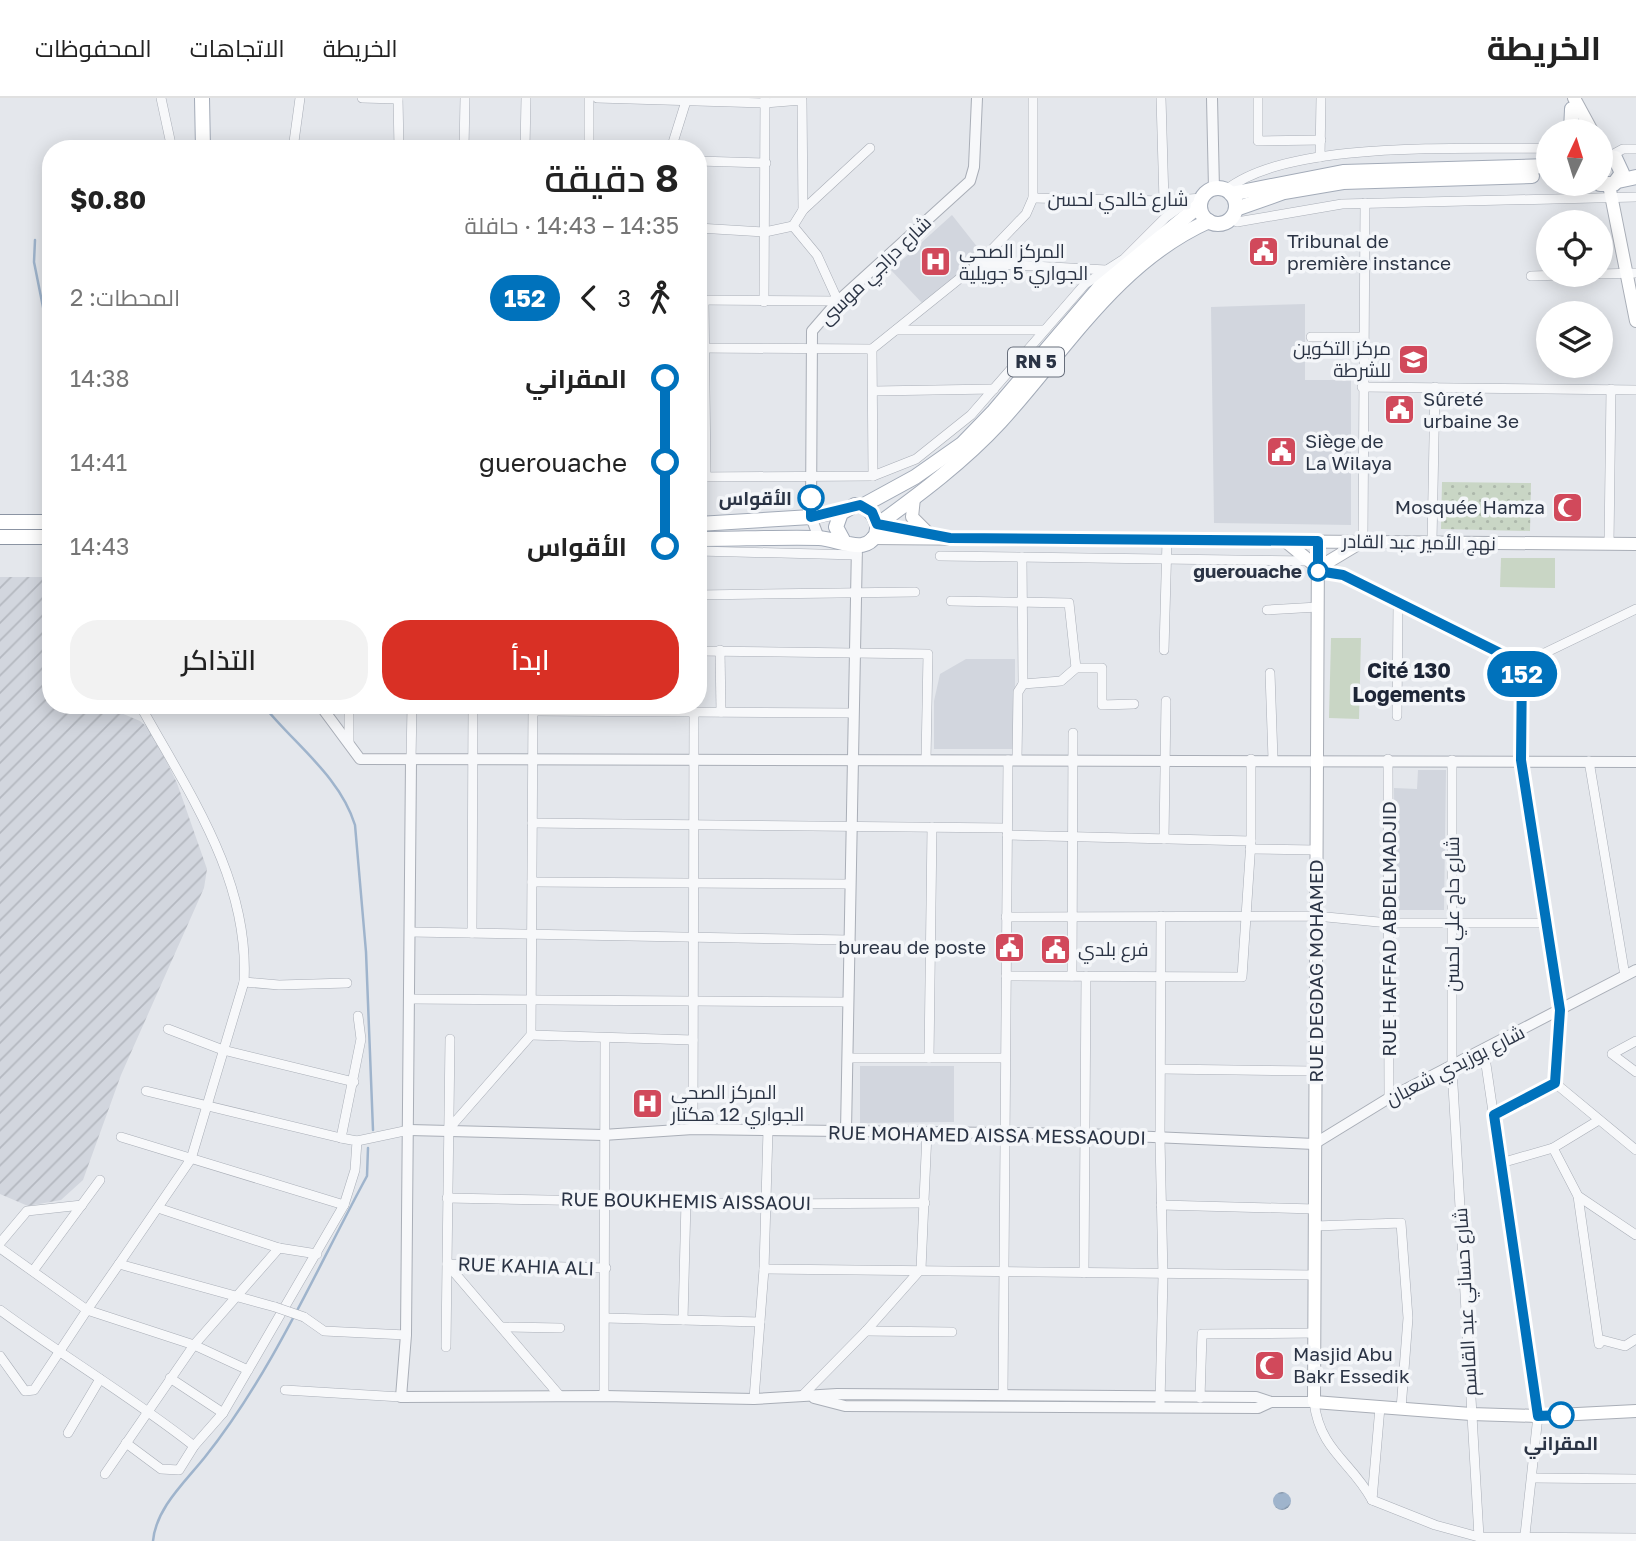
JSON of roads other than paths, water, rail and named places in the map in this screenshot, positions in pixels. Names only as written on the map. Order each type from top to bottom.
[{"type":"main road","points":[[202,98],[203,140]]},
{"type":"main road","points":[[212,98],[212,140]]},
{"type":"main road","points":[[1572,102],[1577,119]]},
{"type":"main road","points":[[1572,102],[1584,119]]},
{"type":"main road","points":[[1614,157],[1636,164]]},
{"type":"main road","points":[[1614,163],[1622,173],[1614,182]]},
{"type":"main road","points":[[1536,167],[1436,174],[1322,185],[1265,196],[1234,213],[1221,224],[1209,222],[1202,214],[1197,201],[1224,191],[1320,175],[1436,174],[1536,176]]},
{"type":"main road","points":[[1614,185],[1636,177]]},
{"type":"main road","points":[[1224,191],[1234,213]]},
{"type":"main road","points":[[1612,196],[1632,273],[1636,321]]},
{"type":"main road","name":"RN 5","points":[[862,506],[915,477],[962,444],[994,411],[1099,288],[1197,201]]},
{"type":"main road","name":"RN 5","points":[[875,531],[988,435],[1088,317],[1128,275],[1175,239],[1209,222]]},
{"type":"main road","points":[[914,498],[911,512],[914,520],[930,534]]},
{"type":"main road","points":[[707,523],[811,517],[851,506],[862,506],[873,513],[875,531],[852,547]]},
{"type":"main road","points":[[843,510],[836,526],[852,547]]},
{"type":"main road","points":[[0,522],[42,522]]},
{"type":"main road","name":"نهج الأمير عبد القادر","points":[[875,531],[950,538],[1636,544]]},
{"type":"main road","name":"نهج الأمير عبد القادر","points":[[875,531],[930,534],[950,538]]},
{"type":"main road","points":[[0,537],[42,537]]},
{"type":"main road","points":[[707,539],[820,538],[852,547]]},
{"type":"main road","points":[[1284,540],[1315,567],[1363,541]]},
{"type":"main road","name":"RUE DEGDAG MOHAMED","points":[[1314,1402],[1318,607],[1315,567],[1318,541]]},
{"type":"main road","points":[[1314,1402],[1471,1414],[1538,1416],[1636,1411]]},
{"type":"street","points":[[162,98],[170,140]]},
{"type":"street","points":[[294,140],[300,98]]},
{"type":"street","points":[[362,98],[398,98],[399,140]]},
{"type":"street","points":[[464,140],[465,98]]},
{"type":"street","points":[[525,140],[526,98]]},
{"type":"street","points":[[589,98],[589,140]]},
{"type":"street","points":[[597,98],[802,100],[803,210]]},
{"type":"street","name":"شارع دراجي موسى","points":[[820,538],[811,517],[812,331],[838,301],[970,181],[974,167],[977,98]]},
{"type":"street","points":[[707,348],[872,349],[979,263],[1021,220],[1033,198],[1033,98]]},
{"type":"street","points":[[1161,98],[1164,201]]},
{"type":"street","points":[[1212,98],[1224,191],[1245,177],[1266,169],[1320,156],[1358,152],[1536,148]]},
{"type":"street","points":[[1258,98],[1258,141],[1321,140]]},
{"type":"street","points":[[1320,156],[1321,98]]},
{"type":"street","points":[[674,140],[687,99]]},
{"type":"street","points":[[764,302],[765,101]]},
{"type":"street","points":[[707,229],[765,232],[793,226],[803,210],[870,148]]},
{"type":"street","points":[[1614,152],[1636,149]]},
{"type":"street","points":[[1436,151],[1436,174]]},
{"type":"street","points":[[707,161],[766,163]]},
{"type":"street","points":[[1614,189],[1636,197]]},
{"type":"street","points":[[1234,213],[1237,222],[1365,203],[1536,192]]},
{"type":"street","name":"شارع خالدي لحسن","points":[[1033,198],[1197,201]]},
{"type":"street","points":[[707,477],[873,477],[930,449],[971,415],[1085,284],[1124,259],[1166,217],[1197,201]]},
{"type":"street","points":[[1363,541],[1365,203]]},
{"type":"street","points":[[707,300],[838,301],[817,255],[793,226]]},
{"type":"street","points":[[979,263],[1106,270]]},
{"type":"street","points":[[1613,274],[1632,273]]},
{"type":"street","points":[[1531,276],[1536,276]]},
{"type":"street","points":[[896,330],[1044,330]]},
{"type":"street","points":[[1311,337],[1363,337]]},
{"type":"street","points":[[872,349],[873,477]]},
{"type":"street","points":[[1362,387],[1636,390]]},
{"type":"street","points":[[1432,542],[1435,387]]},
{"type":"street","points":[[874,391],[993,389]]},
{"type":"street","points":[[1609,544],[1611,389]]},
{"type":"street","points":[[1164,650],[1167,540]]},
{"type":"street","points":[[707,551],[852,547],[855,594],[846,1131]]},
{"type":"street","points":[[940,556],[1167,559],[1315,567],[1343,575],[1522,664]]},
{"type":"street","points":[[1003,1395],[1007,832],[1018,692],[1023,684],[1022,557]]},
{"type":"street","points":[[707,595],[915,592]]},
{"type":"street","points":[[951,601],[1069,603],[1076,668]]},
{"type":"street","points":[[1397,716],[1398,604]]},
{"type":"street","points":[[1267,610],[1318,607]]},
{"type":"street","points":[[1522,664],[1636,609]]},
{"type":"street","points":[[720,650],[721,712]]},
{"type":"street","points":[[707,651],[928,654],[926,760]]},
{"type":"street","points":[[1522,664],[1521,760],[1560,1010],[1555,1083]]},
{"type":"street","points":[[1023,684],[1061,681],[1076,668],[1102,668],[1102,705],[1134,704]]},
{"type":"street","points":[[1270,673],[1273,759]]},
{"type":"street","points":[[1164,839],[1166,701]]},
{"type":"street","points":[[707,712],[853,713]]},
{"type":"street","points":[[0,1356],[25,1391],[30,1392],[191,1159],[244,982],[246,952],[229,871],[144,714]]},
{"type":"street","points":[[327,714],[360,759],[411,761],[1317,759],[1636,762]]},
{"type":"street","points":[[349,714],[349,744]]},
{"type":"street","points":[[401,1397],[406,1335],[412,714]]},
{"type":"street","points":[[472,933],[473,714]]},
{"type":"street","points":[[447,1131],[531,1034],[533,714]]},
{"type":"street","points":[[693,1129],[694,714]]},
{"type":"street","points":[[1072,976],[1073,733]]},
{"type":"street","points":[[1006,975],[1242,977],[1251,845],[1251,759]]},
{"type":"street","name":"RUE HAFFAD ABDELMADJID","points":[[1388,760],[1389,1098]]},
{"type":"street","name":"شارع حاج علي لحسن","points":[[1452,760],[1452,1068]]},
{"type":"street","points":[[1589,761],[1625,976]]},
{"type":"street","points":[[532,823],[932,827],[1317,850]]},
{"type":"street","points":[[929,1058],[932,827]]},
{"type":"street","points":[[532,882],[849,884]]},
{"type":"street","points":[[1006,916],[1316,916],[1389,923],[1546,923]]},
{"type":"street","points":[[1160,1403],[1163,1276],[1160,1139],[1161,916]]},
{"type":"street","points":[[410,932],[849,940]]},
{"type":"street","name":"شارع بوزيدي شعبان","points":[[1314,1143],[1389,1098],[1485,1051],[1636,970]]},
{"type":"street","points":[[1084,1273],[1086,976]]},
{"type":"street","points":[[244,982],[279,985],[347,984]]},
{"type":"street","points":[[409,999],[848,1002]]},
{"type":"street","points":[[341,1138],[361,1039],[358,1016]]},
{"type":"street","points":[[168,1029],[223,1050],[354,1082]]},
{"type":"street","points":[[531,1034],[605,1039],[692,1040]]},
{"type":"street","points":[[446,1347],[450,1039]]},
{"type":"street","points":[[604,1395],[605,1039]]},
{"type":"street","points":[[1636,1041],[1612,1054],[1636,1072]]},
{"type":"street","points":[[1485,1051],[1538,1416],[1525,1535]]},
{"type":"street","points":[[848,1058],[1005,1058]]},
{"type":"street","name":"شارع حساني عبد القاسم","points":[[1452,1068],[1479,1536]]},
{"type":"street","points":[[1161,1069],[1315,1071]]},
{"type":"street","points":[[1494,1115],[1555,1083]]},
{"type":"street","points":[[1555,1083],[1636,1150]]},
{"type":"street","points":[[146,1091],[341,1138],[357,1140],[409,1130]]},
{"type":"street","points":[[1501,1163],[1553,1148],[1599,1120]]},
{"type":"street","name":"RUE MOHAMED AISSA MESSAOUDI","points":[[409,1130],[603,1135],[693,1129],[1085,1134],[1314,1143]]},
{"type":"street","points":[[754,1399],[764,1269],[768,1130]]},
{"type":"street","points":[[803,1395],[866,1331],[921,1269],[927,1132]]},
{"type":"street","points":[[121,1137],[344,1205]]},
{"type":"street","points":[[126,1443],[161,1469],[176,1472],[194,1446],[223,1413],[344,1205],[355,1170],[357,1140]]},
{"type":"street","points":[[1553,1148],[1578,1196],[1599,1344],[1602,1340],[1625,1346],[1636,1339]]},
{"type":"street","points":[[33,1271],[100,1180]]},
{"type":"street","points":[[1578,1196],[1636,1235]]},
{"type":"street","name":"RUE BOUKHEMIS AISSAOUI","points":[[447,1198],[686,1200],[765,1204],[925,1203]]},
{"type":"street","points":[[683,1320],[686,1200]]},
{"type":"street","points":[[82,1205],[27,1211],[0,1246],[87,1310],[194,1345],[248,1370]]},
{"type":"street","points":[[1161,1205],[1315,1209]]},
{"type":"street","points":[[158,1208],[279,1248],[317,1254]]},
{"type":"street","points":[[1315,1226],[1401,1223],[1408,1318],[1401,1409]]},
{"type":"street","points":[[105,1474],[194,1345],[279,1248]]},
{"type":"street","points":[[119,1264],[236,1294],[304,1317],[324,1331],[406,1335]]},
{"type":"street","points":[[447,1264],[560,1396]]},
{"type":"street","name":"RUE KAHIA ALI","points":[[447,1264],[606,1268]]},
{"type":"street","points":[[764,1269],[921,1269],[1163,1276],[1315,1275]]},
{"type":"street","points":[[0,1310],[58,1352],[149,1410],[194,1446]]},
{"type":"street","points":[[605,1318],[760,1322]]},
{"type":"street","points":[[502,1327],[560,1328]]},
{"type":"street","points":[[866,1331],[952,1332]]},
{"type":"street","points":[[1200,1398],[1202,1334],[1315,1333]]},
{"type":"street","points":[[170,1378],[223,1413]]},
{"type":"street","points":[[68,1433],[100,1379]]},
{"type":"street","points":[[285,1390],[401,1397],[604,1395],[754,1399],[803,1395],[1003,1395],[1258,1408],[1271,1402]]},
{"type":"street","points":[[803,1395],[845,1406],[1160,1403],[1200,1398],[1256,1397],[1271,1402],[1314,1402],[1316,1418],[1323,1434],[1339,1460],[1365,1486],[1372,1500],[1435,1525],[1479,1536],[1636,1538]]},
{"type":"street","points":[[1372,1500],[1380,1407]]},
{"type":"street","points":[[1532,1478],[1636,1479]]},
{"type":"water","points":[[1278,1492],[1286,1492],[1291,1501],[1289,1508],[1278,1510],[1273,1505],[1273,1497]]},
{"type":"waterway","points":[[35,240],[34,262],[42,302]]},
{"type":"waterway","points":[[271,714],[339,791],[355,825],[366,952],[373,1130]]},
{"type":"waterway","points":[[153,1541],[155,1529],[165,1507],[229,1425],[292,1320],[367,1176],[368,1148]]},
{"type":"place","name":"Tribunal de première instance","points":[[1264,252]]},
{"type":"place","name":"المركز الصحي الجواري 5 جويلية","points":[[936,262]]},
{"type":"place","name":"مركز التكوين للشرطة","points":[[1414,359]]},
{"type":"place","name":"Sûreté urbaine 3e","points":[[1400,410]]},
{"type":"place","name":"Siège de La Wilaya","points":[[1282,452]]},
{"type":"place","name":"الأقواس","points":[[811,498]]},
{"type":"place","name":"Mosquée Hamza","points":[[1568,507]]},
{"type":"place","name":"guerouache","points":[[1318,571]]},
{"type":"place","name":"bureau de poste","points":[[1009,947]]},
{"type":"place","name":"فرع بلدي","points":[[1055,949]]},
{"type":"place","name":"المركز الصحي الجواري 12 هكتار","points":[[648,1103]]},
{"type":"place","name":"Masjid Abu Bakr Essedik","points":[[1270,1365]]},
{"type":"place","name":"المقراني","points":[[1561,1415]]},
{"type":"district","name":"Cité 130 Logements","points":[[1409,683]]}]
